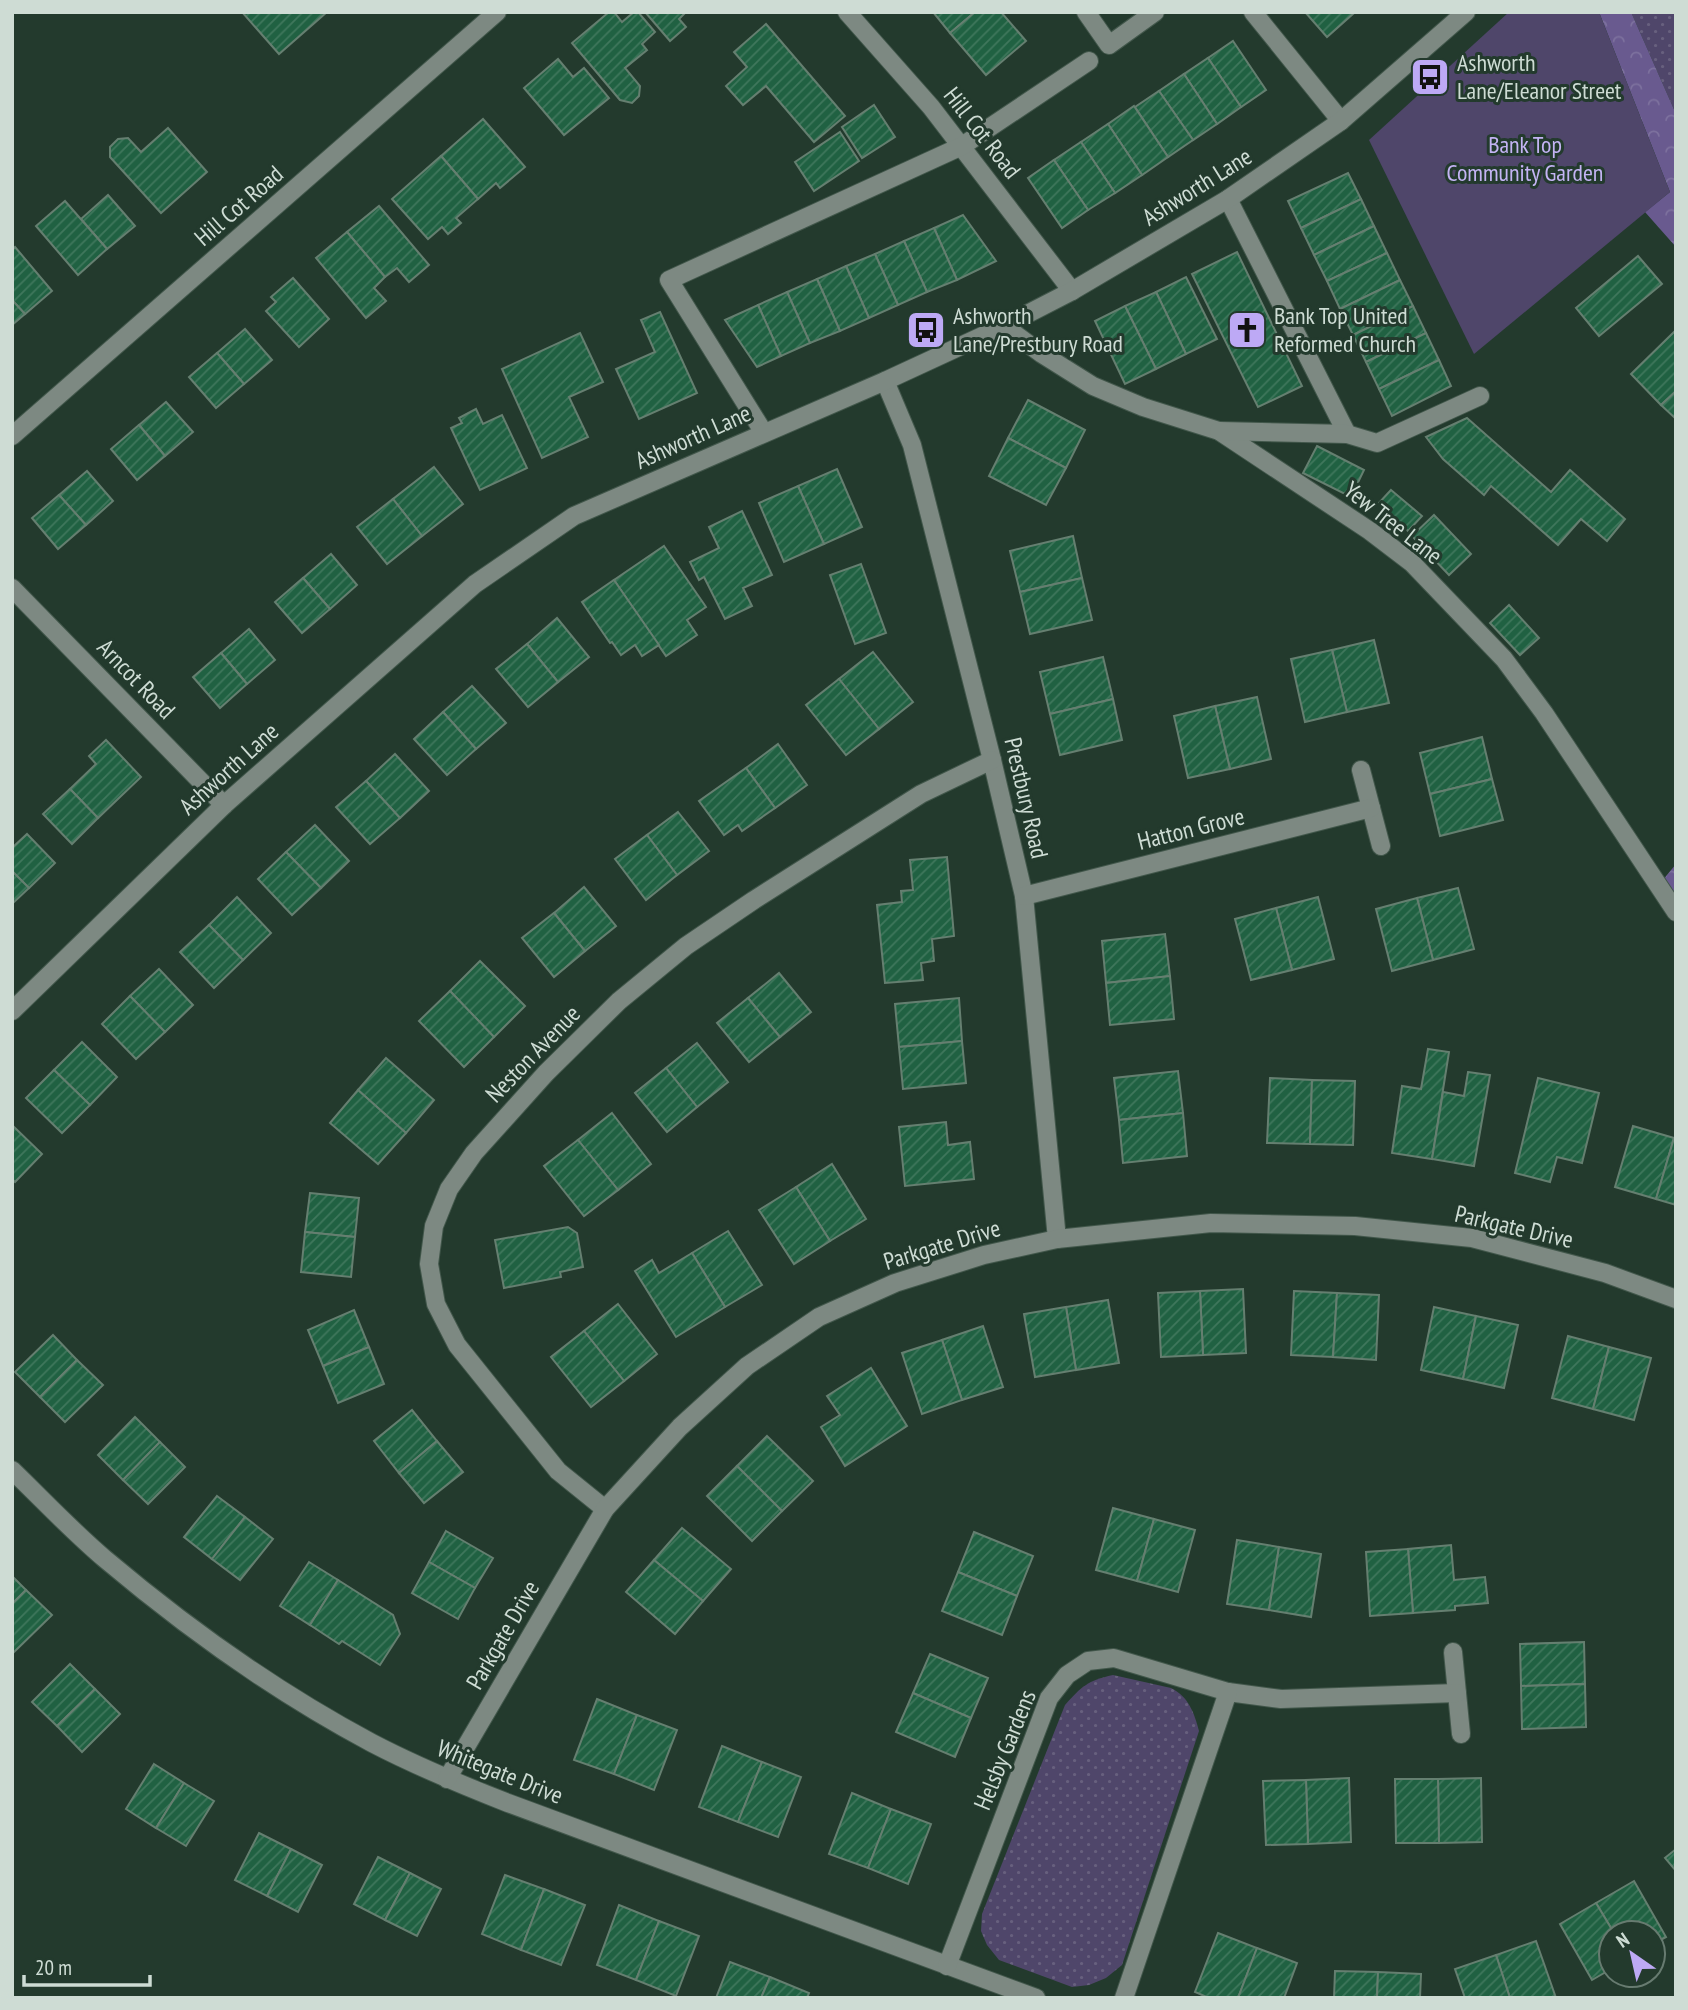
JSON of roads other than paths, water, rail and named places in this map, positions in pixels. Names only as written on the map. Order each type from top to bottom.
[{"type":"street","name":"Hill Cot Road","points":[[12,436],[497,12]]},
{"type":"street","name":"Hill Cot Road","points":[[846,12],[931,107],[1072,291]]},
{"type":"street","points":[[1086,12],[1110,45],[1155,12]]},
{"type":"street","points":[[1253,12],[1341,121]]},
{"type":"street","name":"Ashworth Lane","points":[[12,1011],[224,804],[475,584],[574,516],[885,382],[1072,291],[1228,200],[1341,121],[1465,13]]},
{"type":"street","points":[[764,433],[669,280],[962,146],[1089,61]]},
{"type":"street","points":[[1228,200],[1347,434]]},
{"type":"street","name":"Yew Tree Lane","points":[[1004,326],[1041,354],[1093,386],[1143,407],[1219,431],[1370,531],[1412,563],[1495,649],[1544,713],[1676,912]]},
{"type":"street","name":"Prestbury Road","points":[[885,382],[912,445],[1024,896],[1057,1239]]},
{"type":"street","points":[[1219,431],[1347,434],[1377,443],[1480,396]]},
{"type":"street","name":"Arncot Road","points":[[12,588],[224,804]]},
{"type":"street","name":"Neston Avenue","points":[[605,1509],[558,1471],[457,1345],[436,1304],[429,1264],[434,1226],[449,1189],[474,1153],[545,1073],[620,1002],[687,946],[921,794],[992,760]]},
{"type":"street","points":[[1361,770],[1381,846]]},
{"type":"street","name":"Hatton Grove","points":[[1024,896],[1371,808]]},
{"type":"street","name":"Parkgate Drive","points":[[447,1779],[605,1509],[680,1427],[747,1366],[819,1317],[895,1283],[984,1255],[1057,1239],[1210,1223],[1355,1226],[1472,1238],[1605,1273],[1676,1299]]},
{"type":"street","name":"Whitegate Drive","points":[[12,1471],[102,1557],[188,1626],[290,1696],[372,1743],[447,1779],[1036,1998]]},
{"type":"street","points":[[1453,1652],[1461,1734]]},
{"type":"street","name":"Helsby Gardens","points":[[947,1966],[1049,1698],[1067,1675],[1088,1661],[1114,1658],[1228,1692],[1281,1699],[1457,1693]]},
{"type":"street","points":[[1124,1998],[1228,1692]]},
{"type":"place","name":"Ashworth Lane/Eleanor Street","points":[[1430,77]]},
{"type":"place","name":"Ashworth Lane/Prestbury Road","points":[[926,330]]},
{"type":"place","name":"Bank Top United Reformed Church","points":[[1247,330]]},
{"type":"park label","name":"Bank Top Community Garden","points":[[1525,159]]}]
